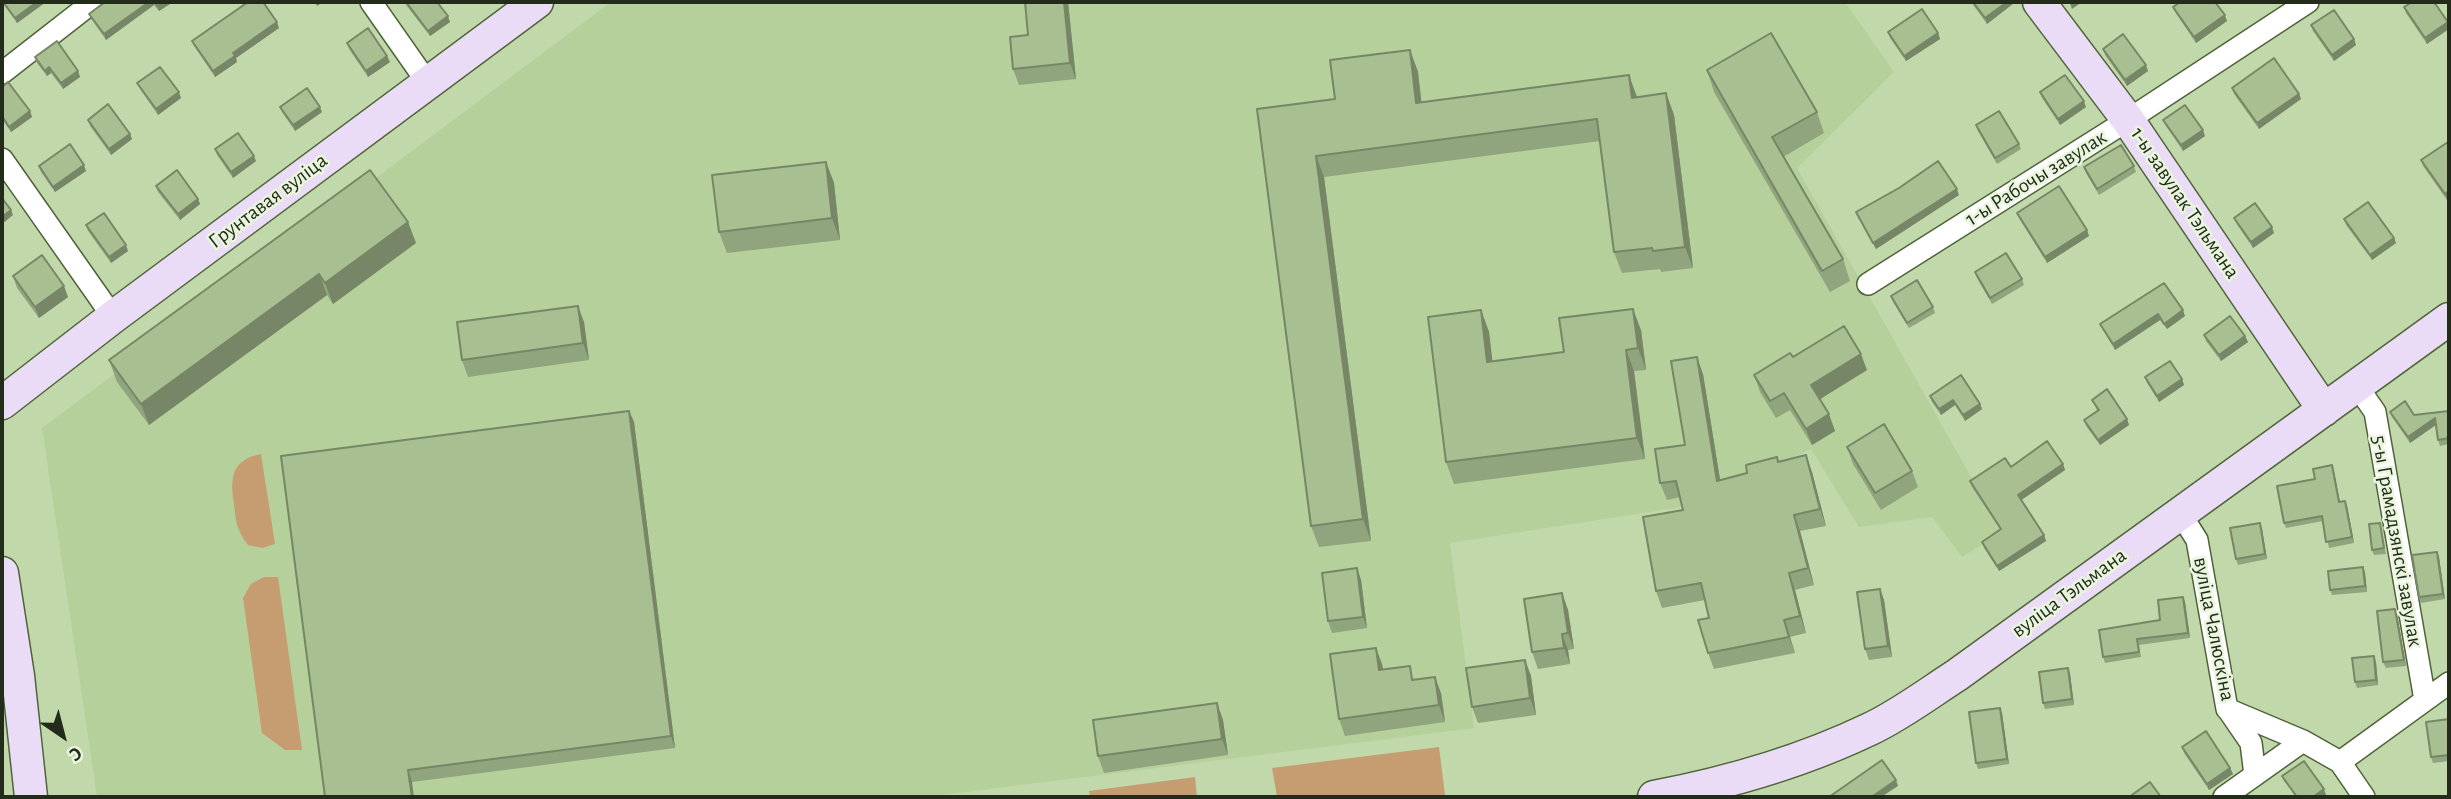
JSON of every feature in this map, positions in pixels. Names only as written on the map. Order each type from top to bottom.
[{"type":"main road","name":"Грунтавая вуліца","points":[[2,403],[113,317],[537,2]]},
{"type":"main road","name":"1-ы завулак Тэльмана","points":[[2039,2],[2128,120],[2324,410]]},
{"type":"main road","name":"вуліца Тэльмана","points":[[1654,797],[1699,793],[1784,764],[1872,729],[1957,675],[2449,319]]},
{"type":"main road","points":[[2,573],[18,676],[31,797]]},
{"type":"street","points":[[2,73],[93,2]]},
{"type":"street","points":[[371,2],[427,82]]},
{"type":"street","name":"1-ы Рабочы завулак","points":[[1868,284],[2128,120],[2308,2]]},
{"type":"street","points":[[2,159],[113,317]]},
{"type":"street","name":"5-ы Грамадзянскі завулак","points":[[2357,386],[2375,412],[2425,700]]},
{"type":"street","name":"вуліца Чалюскіна","points":[[2180,513],[2197,540],[2227,709],[2303,741],[2340,762],[2364,797]]},
{"type":"street","points":[[2340,762],[2449,683]]},
{"type":"street","points":[[2230,710],[2251,743],[2255,775]]},
{"type":"street","points":[[2224,797],[2303,741]]},
{"type":"shaded area","points":[[611,2],[1845,2],[1894,72],[1797,168],[2002,532],[1962,557],[1932,517],[1859,527],[1811,449],[1695,505],[1450,543],[1474,728],[926,797],[97,797],[42,428]]},
{"type":"shaded area","points":[[261,454],[275,544],[262,548],[248,545],[239,530],[232,486],[238,466]]},
{"type":"shaded area","points":[[264,577],[278,577],[302,750],[285,750],[262,733],[243,598],[251,584]]},
{"type":"shaded area","points":[[1439,747],[1445,795],[1277,797],[1272,768]]},
{"type":"shaded area","points":[[1195,777],[1197,797],[1090,797],[1089,791]]},
{"type":"building","points":[[3,2],[37,2],[15,18]]},
{"type":"building","points":[[105,2],[149,2],[104,34],[89,14]]},
{"type":"building","points":[[248,2],[263,2],[277,22],[233,53],[235,56],[213,71],[192,41]]},
{"type":"building","points":[[406,2],[437,2],[448,16],[428,31]]},
{"type":"building","points":[[1025,2],[1064,2],[1070,63],[1013,69],[1010,37],[1028,35]]},
{"type":"building","points":[[1973,2],[2007,2],[1985,18]]},
{"type":"building","points":[[2180,2],[2215,2],[2225,15],[2194,37],[2173,7]]},
{"type":"building","points":[[2412,2],[2434,2],[2448,22],[2425,38],[2404,7]]},
{"type":"building","points":[[1922,9],[1938,33],[1904,56],[1888,32]]},
{"type":"building","points":[[2334,10],[2354,39],[2332,55],[2311,25]]},
{"type":"building","points":[[368,28],[387,56],[366,71],[347,43]]},
{"type":"building","points":[[1771,33],[1817,112],[1772,137],[1843,259],[1822,271],[1707,70]]},
{"type":"building","points":[[2123,34],[2146,65],[2125,80],[2103,49]]},
{"type":"building","points":[[57,41],[78,71],[61,83],[49,67],[45,71],[35,57]]},
{"type":"building","points":[[1410,50],[1416,103],[1629,75],[1632,98],[1666,93],[1685,247],[1614,252],[1597,119],[1316,156],[1363,519],[1311,526],[1257,109],[1335,99],[1330,60]]},
{"type":"building","points":[[2274,58],[2299,94],[2257,123],[2232,88]]},
{"type":"building","points":[[160,67],[179,92],[156,109],[137,83]]},
{"type":"building","points":[[2065,75],[2084,101],[2058,119],[2040,92]]},
{"type":"building","points":[[8,82],[30,111],[9,127],[2,116],[2,87]]},
{"type":"building","points":[[307,88],[320,107],[293,125],[280,107]]},
{"type":"building","points":[[108,104],[130,134],[109,149],[88,120]]},
{"type":"building","points":[[2185,105],[2203,130],[2181,145],[2163,120]]},
{"type":"building","points":[[1999,111],[2019,144],[1995,158],[1976,125]]},
{"type":"building","points":[[238,133],[254,156],[231,172],[215,149]]},
{"type":"building","points":[[2448,142],[2449,191],[2445,194],[2421,160]]},
{"type":"building","points":[[70,144],[84,165],[53,187],[39,166]]},
{"type":"building","points":[[2121,145],[2134,166],[2097,189],[2084,167]]},
{"type":"building","points":[[1938,161],[1957,189],[1873,243],[1856,212],[1899,188]]},
{"type":"building","points":[[826,162],[832,218],[719,232],[712,175]]},
{"type":"building","points":[[177,170],[198,199],[178,214],[156,186]]},
{"type":"building","points":[[370,170],[408,222],[325,283],[319,274],[141,404],[109,360]]},
{"type":"building","points":[[2059,186],[2087,230],[2045,257],[2017,213]]},
{"type":"building","points":[[2,198],[11,210],[2,217]]},
{"type":"building","points":[[2368,202],[2394,238],[2370,255],[2344,219]]},
{"type":"building","points":[[2255,203],[2272,227],[2251,242],[2234,218]]},
{"type":"building","points":[[104,213],[126,245],[109,257],[86,225]]},
{"type":"building","points":[[2006,253],[2022,279],[1990,298],[1975,272]]},
{"type":"building","points":[[42,255],[64,286],[35,307],[13,276]]},
{"type":"building","points":[[1917,280],[1933,307],[1907,323],[1891,296]]},
{"type":"building","points":[[2164,283],[2183,310],[2164,324],[2158,314],[2113,344],[2100,324]]},
{"type":"building","points":[[578,306],[583,343],[462,360],[457,322]]},
{"type":"building","points":[[1633,309],[1638,348],[1626,350],[1637,438],[1446,462],[1428,317],[1481,310],[1487,362],[1564,352],[1559,318]]},
{"type":"building","points":[[2230,316],[2245,336],[2219,355],[2204,335]]},
{"type":"building","points":[[1844,326],[1861,354],[1811,385],[1829,414],[1806,429],[1784,393],[1770,401],[1754,375],[1790,353],[1793,357]]},
{"type":"building","points":[[1697,357],[1717,481],[1747,473],[1746,465],[1777,457],[1778,462],[1806,455],[1820,509],[1794,515],[1808,568],[1789,573],[1800,616],[1784,620],[1789,637],[1708,653],[1698,620],[1709,618],[1701,583],[1656,591],[1643,517],[1683,510],[1676,481],[1660,483],[1655,449],[1685,445],[1671,361]]},
{"type":"building","points":[[2170,361],[2182,379],[2157,396],[2145,377]]},
{"type":"building","points":[[1961,375],[1980,404],[1963,415],[1953,400],[1939,409],[1930,396]]},
{"type":"building","points":[[2107,389],[2127,419],[2098,440],[2084,420],[2099,410],[2092,400]]},
{"type":"building","points":[[2405,401],[2414,415],[2449,411],[2449,438],[2438,440],[2435,418],[2408,437],[2390,412]]},
{"type":"building","points":[[629,411],[671,736],[408,770],[412,797],[325,797],[281,456]]},
{"type":"building","points":[[1884,424],[1912,471],[1875,493],[1847,447]]},
{"type":"building","points":[[2047,441],[2063,464],[2018,495],[2044,535],[1997,566],[1982,542],[2001,529],[1970,481],[2005,458],[2011,467]]},
{"type":"building","points":[[2332,465],[2339,502],[2345,501],[2352,537],[2326,542],[2322,516],[2284,523],[2277,486],[2315,479],[2313,469]]},
{"type":"building","points":[[2260,523],[2265,554],[2236,559],[2230,528]]},
{"type":"building","points":[[2380,523],[2384,548],[2372,550],[2369,524]]},
{"type":"building","points":[[2437,552],[2443,594],[2419,597],[2412,555]]},
{"type":"building","points":[[2363,567],[2365,586],[2330,590],[2328,571]]},
{"type":"building","points":[[1357,568],[1363,617],[1328,621],[1322,573]]},
{"type":"building","points":[[1880,589],[1888,646],[1865,649],[1857,592]]},
{"type":"building","points":[[1562,593],[1568,633],[1562,634],[1564,648],[1532,652],[1524,599]]},
{"type":"building","points":[[2183,597],[2188,633],[2137,639],[2139,652],[2103,657],[2099,630],[2160,620],[2158,600]]},
{"type":"building","points":[[2395,609],[2404,660],[2383,662],[2377,611]]},
{"type":"building","points":[[1376,648],[1379,670],[1410,666],[1412,680],[1435,677],[1439,705],[1339,719],[1330,654]]},
{"type":"building","points":[[2374,656],[2376,680],[2355,682],[2352,658]]},
{"type":"building","points":[[1525,660],[1530,698],[1472,707],[1466,668]]},
{"type":"building","points":[[2068,668],[2072,699],[2043,703],[2039,672]]},
{"type":"building","points":[[1217,703],[1222,739],[1098,756],[1093,720]]},
{"type":"building","points":[[2000,708],[2007,759],[1976,763],[1969,712]]},
{"type":"building","points":[[2449,719],[2449,755],[2431,757],[2426,722]]},
{"type":"building","points":[[2206,731],[2230,768],[2207,784],[2182,747]]},
{"type":"building","points":[[1882,760],[1896,780],[1874,797],[1829,797]]},
{"type":"building","points":[[2304,761],[2324,789],[2313,797],[2297,797],[2282,776]]},
{"type":"building","points":[[2150,782],[2161,797],[2129,797]]}]
